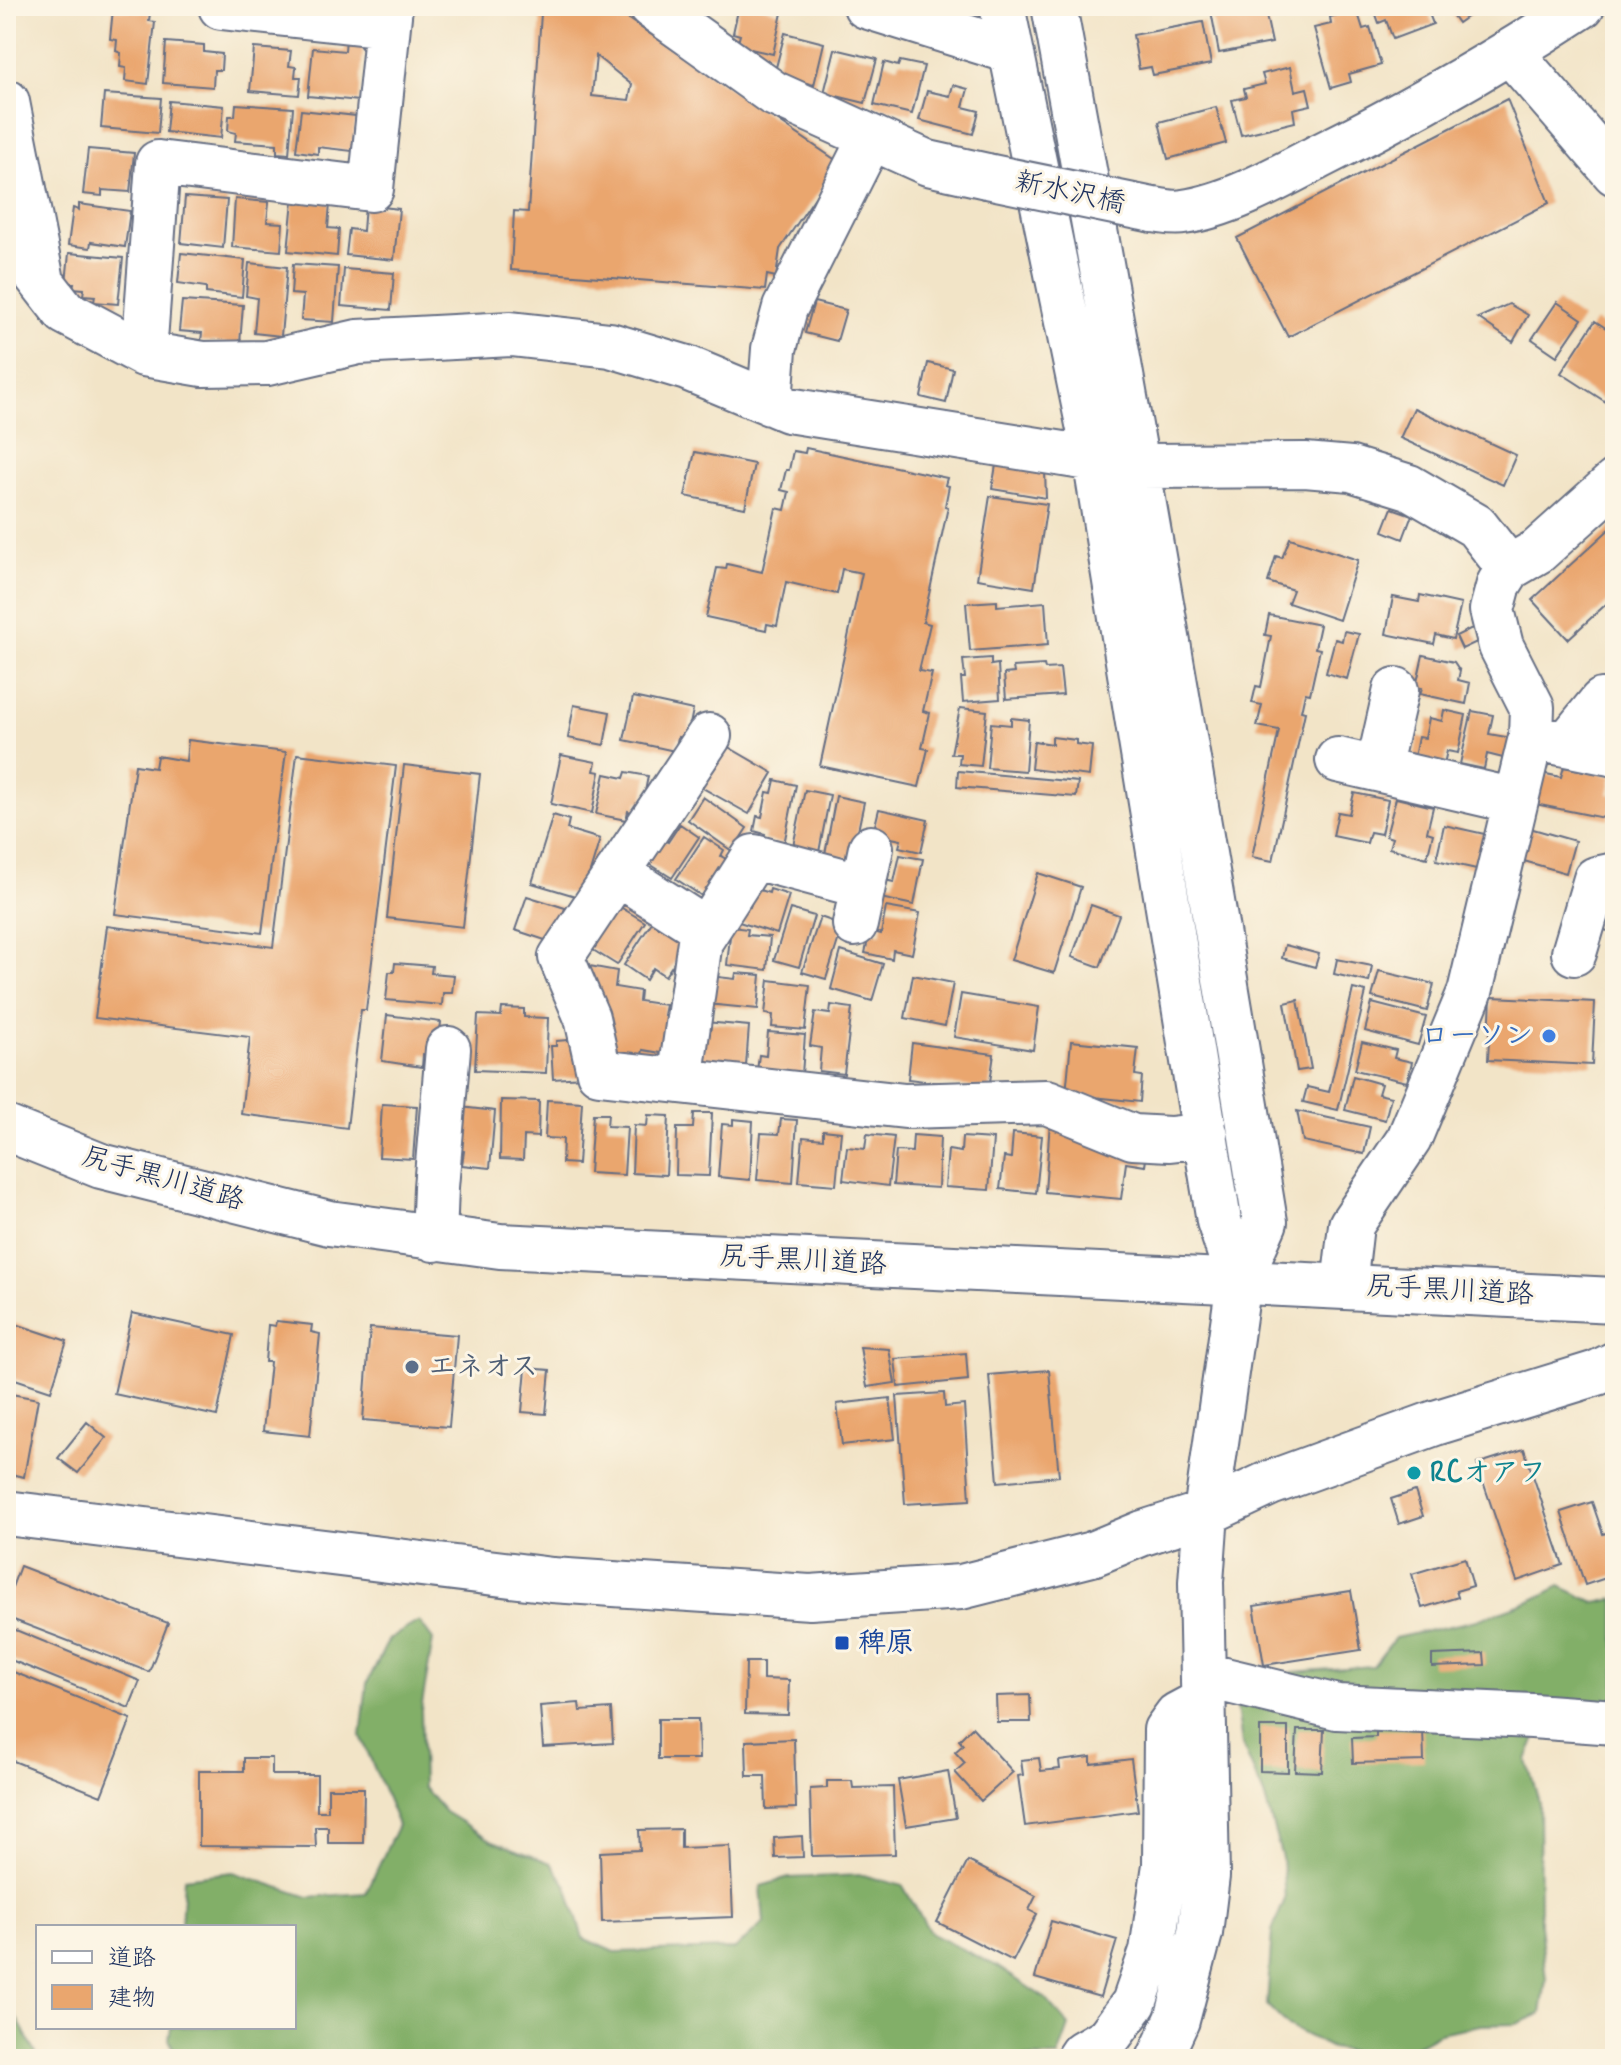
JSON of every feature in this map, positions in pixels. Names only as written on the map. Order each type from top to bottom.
[{"type":"street","name":"新水沢橋","points":[[651,6],[702,22],[773,93],[928,163],[1153,210],[1181,213],[1214,204],[1281,176],[1400,116],[1511,53],[1582,6]]},
{"type":"street","points":[[866,6],[1011,51]]},
{"type":"street","points":[[1002,6],[1095,458],[1219,1221],[1239,1281]]},
{"type":"street","points":[[1054,6],[1139,466],[1265,1222],[1239,1281],[1206,1513],[1201,1582],[1207,1876],[1200,1933],[1177,2020],[1159,2059]]},
{"type":"street","points":[[144,354],[158,163],[371,189],[388,16],[221,7]]},
{"type":"street","points":[[1511,53],[1615,173]]},
{"type":"street","points":[[7,102],[42,282]]},
{"type":"street","points":[[770,403],[774,349],[785,308],[870,139]]},
{"type":"street","points":[[6,236],[65,312],[144,354],[203,364],[267,363],[358,342],[511,334],[610,345],[687,368],[788,410],[1139,466],[1305,465],[1351,469],[1409,487],[1476,526],[1509,568]]},
{"type":"street","points":[[1549,741],[1501,646],[1492,610],[1499,584],[1509,568],[1538,551],[1615,482]]},
{"type":"street","points":[[1396,690],[1358,764],[1515,801]]},
{"type":"street","points":[[1344,1286],[1351,1225],[1409,1139],[1470,992],[1515,801],[1549,741],[1602,701]]},
{"type":"street","points":[[709,736],[561,957],[587,1018],[599,1072],[905,1106],[1047,1102],[1133,1137],[1170,1139],[1206,1135]]},
{"type":"street","points":[[1549,741],[1615,754]]},
{"type":"street","points":[[680,1081],[700,941],[754,857],[863,886]]},
{"type":"street","points":[[617,873],[706,930]]},
{"type":"street","points":[[1574,953],[1596,879],[1615,875]]},
{"type":"street","points":[[434,1239],[448,1049]]},
{"type":"street","name":"尻手黒川道路","points":[[6,1128],[101,1166],[178,1187],[329,1223],[434,1239],[500,1246],[1615,1300]]},
{"type":"street","points":[[6,1513],[552,1580],[810,1597],[961,1587],[1092,1554],[1143,1533],[1206,1513],[1300,1472],[1435,1423],[1597,1373],[1615,1364]]},
{"type":"street","points":[[1203,1688],[1337,1707],[1615,1722]]},
{"type":"street","points":[[1078,2059],[1082,2053],[1108,2038],[1134,2003],[1152,1951],[1165,1865],[1166,1730],[1203,1688]]},
{"type":"green space","points":[[1560,1586],[1596,1603],[1615,1599],[1615,1734],[1539,1729],[1527,1761],[1539,1802],[1540,1925],[1546,1980],[1541,2014],[1517,2024],[1480,2025],[1439,2033],[1395,2057],[1331,2048],[1288,2026],[1267,2005],[1272,1931],[1285,1899],[1282,1858],[1264,1795],[1242,1745],[1236,1700],[1293,1672],[1373,1666],[1395,1638],[1477,1620],[1533,1600]]},
{"type":"green space","points":[[419,1621],[433,1640],[421,1710],[423,1787],[445,1812],[493,1841],[551,1863],[567,1886],[583,1938],[614,1952],[735,1949],[764,1923],[761,1886],[789,1878],[863,1875],[903,1886],[931,1934],[995,1965],[1046,1999],[1069,2026],[1058,2057],[608,2059],[575,2050],[559,2059],[178,2059],[169,2039],[171,2029],[296,2029],[296,1925],[181,1925],[184,1878],[233,1872],[308,1897],[366,1893],[398,1825],[361,1736],[367,1683],[389,1639]]},
{"type":"green space","points":[[6,1998],[39,2059],[6,2059]]},
{"type":"building","points":[[531,6],[609,6],[837,161],[780,249],[776,277],[767,275],[765,290],[511,270],[514,211],[528,212],[541,13],[530,12]],"holes":[[[596,56],[632,85],[629,100],[592,96]]]},
{"type":"building","points":[[739,6],[759,6],[782,13],[773,54],[737,46],[740,35],[733,33]]},
{"type":"building","points":[[1210,6],[1264,6],[1272,43],[1219,53]]},
{"type":"building","points":[[1373,6],[1426,6],[1433,24],[1393,39],[1386,20],[1379,23]]},
{"type":"building","points":[[1446,6],[1482,6],[1458,23]]},
{"type":"building","points":[[113,9],[150,13],[149,21],[155,22],[148,84],[125,81],[126,68],[120,67],[121,53],[116,51],[117,40],[110,39]]},
{"type":"building","points":[[1357,10],[1363,29],[1370,27],[1381,65],[1349,74],[1351,82],[1331,88],[1314,28],[1331,24],[1330,17]]},
{"type":"building","points":[[1203,22],[1211,64],[1153,75],[1151,67],[1139,69],[1133,35]]},
{"type":"building","points":[[785,33],[824,43],[814,85],[774,75]]},
{"type":"building","points":[[346,38],[354,39],[363,50],[359,101],[308,96],[313,48],[345,51]]},
{"type":"building","points":[[166,42],[204,45],[204,52],[222,54],[221,70],[214,70],[213,87],[163,83]]},
{"type":"building","points":[[254,48],[291,51],[289,66],[296,67],[295,77],[301,77],[299,95],[250,91]]},
{"type":"building","points":[[835,49],[877,59],[865,103],[824,93]]},
{"type":"building","points":[[900,61],[924,66],[912,114],[874,105],[884,62],[898,66]]},
{"type":"building","points":[[1290,67],[1295,91],[1307,88],[1311,105],[1293,109],[1295,122],[1241,135],[1232,100],[1246,97],[1244,89],[1265,84],[1262,74]]},
{"type":"building","points":[[953,85],[968,89],[963,107],[979,111],[973,134],[919,120],[927,91],[950,96]]},
{"type":"building","points":[[104,94],[161,98],[158,133],[101,128]]},
{"type":"building","points":[[1507,99],[1549,203],[1288,337],[1237,238]]},
{"type":"building","points":[[169,101],[224,106],[221,138],[166,132]]},
{"type":"building","points":[[236,104],[293,108],[289,154],[277,153],[277,144],[235,141],[236,133],[228,131],[229,116],[235,116]]},
{"type":"building","points":[[1216,107],[1226,143],[1168,159],[1159,122]]},
{"type":"building","points":[[301,110],[356,116],[352,151],[318,147],[318,154],[296,151]]},
{"type":"building","points":[[88,149],[134,153],[130,192],[102,190],[102,196],[83,194]]},
{"type":"building","points":[[185,197],[227,200],[223,248],[181,243]]},
{"type":"building","points":[[235,199],[269,202],[267,222],[283,223],[281,251],[232,247]]},
{"type":"building","points":[[293,200],[330,203],[328,228],[339,229],[337,256],[288,251]]},
{"type":"building","points":[[79,204],[130,211],[125,247],[91,242],[90,248],[68,245],[73,208],[79,210]]},
{"type":"building","points":[[365,205],[399,209],[394,260],[346,255],[349,229],[363,231]]},
{"type":"building","points":[[69,253],[123,258],[118,304],[94,302],[95,296],[83,295],[84,289],[73,288],[74,283],[66,283]]},
{"type":"building","points":[[181,253],[245,260],[242,297],[206,293],[206,287],[178,283]]},
{"type":"building","points":[[249,263],[287,267],[281,336],[254,333],[257,298],[246,296]]},
{"type":"building","points":[[293,264],[338,267],[334,322],[301,320],[303,295],[291,294]]},
{"type":"building","points":[[344,269],[394,273],[391,310],[341,306]]},
{"type":"building","points":[[182,301],[243,305],[240,344],[201,341],[202,333],[179,331]]},
{"type":"building","points":[[814,302],[846,310],[837,341],[805,333]]},
{"type":"building","points":[[1557,302],[1582,319],[1557,356],[1532,339]]},
{"type":"building","points":[[1509,304],[1528,315],[1513,342],[1478,318]]},
{"type":"building","points":[[1595,321],[1615,334],[1615,408],[1561,373]]},
{"type":"building","points":[[928,363],[953,369],[946,403],[921,397]]},
{"type":"building","points":[[1414,408],[1516,455],[1503,485],[1400,438]]},
{"type":"building","points":[[806,448],[947,478],[945,485],[949,486],[945,506],[948,507],[923,622],[930,624],[919,671],[932,673],[923,711],[930,713],[922,748],[928,749],[919,787],[820,766],[862,573],[842,569],[837,594],[786,582],[777,626],[767,624],[766,630],[706,617],[717,568],[726,569],[727,564],[762,572],[776,508],[785,510],[789,492],[781,490],[786,470],[789,470],[793,451],[805,453]]},
{"type":"building","points":[[695,452],[754,464],[745,508],[685,496]]},
{"type":"building","points":[[996,465],[1045,472],[1046,498],[992,489]]},
{"type":"building","points":[[990,496],[1047,504],[1034,588],[977,579]]},
{"type":"building","points":[[1392,508],[1412,515],[1403,539],[1383,531]]},
{"type":"building","points":[[1615,524],[1615,596],[1568,639],[1532,600]]},
{"type":"building","points":[[1290,538],[1358,560],[1339,620],[1288,603],[1293,590],[1268,582],[1276,556],[1282,558]]},
{"type":"building","points":[[1420,595],[1461,604],[1453,639],[1436,635],[1434,644],[1386,634],[1393,597],[1419,602]]},
{"type":"building","points":[[997,601],[997,606],[1045,602],[1048,645],[970,651],[966,603]]},
{"type":"building","points":[[1269,615],[1320,625],[1315,648],[1320,649],[1310,694],[1305,693],[1301,711],[1305,712],[1273,861],[1252,857],[1279,730],[1257,726],[1262,705],[1252,703],[1256,686],[1261,687],[1271,636],[1265,635]]},
{"type":"building","points":[[1472,628],[1479,641],[1462,649],[1456,636]]},
{"type":"building","points":[[1344,631],[1359,634],[1347,679],[1326,673],[1335,639],[1342,641]]},
{"type":"building","points":[[1423,655],[1454,662],[1460,671],[1458,680],[1470,683],[1466,704],[1420,694],[1422,688],[1416,687]]},
{"type":"building","points":[[991,658],[991,665],[998,664],[1000,699],[963,702],[963,660]]},
{"type":"building","points":[[1044,665],[1045,669],[1060,668],[1063,695],[1006,699],[1004,674],[1014,673],[1013,667]]},
{"type":"building","points":[[633,697],[693,710],[687,739],[678,737],[675,751],[624,740]]},
{"type":"building","points":[[574,705],[610,712],[604,745],[568,738]]},
{"type":"building","points":[[960,708],[987,711],[981,766],[959,764],[960,754],[951,754]]},
{"type":"building","points":[[1444,710],[1466,715],[1458,753],[1447,751],[1444,764],[1414,757],[1418,737],[1425,738],[1429,718],[1442,721]]},
{"type":"building","points":[[1472,711],[1493,715],[1489,734],[1512,738],[1507,759],[1487,754],[1484,769],[1460,764]]},
{"type":"building","points":[[1011,718],[1029,720],[1025,771],[987,768],[991,723],[1011,725]]},
{"type":"building","points":[[1052,737],[1092,746],[1089,776],[1031,769],[1034,741],[1052,744]]},
{"type":"building","points":[[188,740],[286,752],[262,933],[115,914],[135,765],[155,768],[157,756],[186,761]]},
{"type":"building","points":[[718,741],[773,773],[749,814],[694,783]]},
{"type":"building","points":[[297,754],[396,766],[366,1010],[361,1010],[347,1128],[241,1114],[250,1037],[95,1018],[107,926],[273,947]]},
{"type":"building","points":[[561,755],[596,762],[594,771],[600,772],[592,813],[551,804]]},
{"type":"building","points":[[404,765],[480,774],[463,927],[387,918]]},
{"type":"building","points":[[1564,767],[1612,776],[1608,794],[1613,795],[1609,819],[1535,804],[1541,773],[1561,777]]},
{"type":"building","points":[[958,771],[1078,782],[1076,797],[957,787]]},
{"type":"building","points":[[626,772],[648,776],[643,802],[638,801],[635,813],[628,811],[626,820],[596,814],[605,774],[624,778]]},
{"type":"building","points":[[775,780],[796,785],[784,844],[764,840],[765,834],[754,831],[757,816],[762,817],[767,792],[772,793]]},
{"type":"building","points":[[805,790],[830,795],[819,852],[793,846]]},
{"type":"building","points":[[1354,793],[1388,800],[1381,834],[1370,832],[1367,843],[1333,836],[1338,812],[1349,814]]},
{"type":"building","points":[[836,796],[864,802],[852,859],[825,854]]},
{"type":"building","points":[[703,797],[747,828],[732,851],[688,820]]},
{"type":"building","points":[[1396,798],[1433,807],[1427,832],[1433,834],[1427,858],[1389,848],[1392,838],[1386,836]]},
{"type":"building","points":[[879,809],[928,820],[921,852],[899,847],[901,840],[873,834]]},
{"type":"building","points":[[553,815],[569,820],[567,829],[600,839],[582,898],[532,883]]},
{"type":"building","points":[[680,824],[699,837],[672,878],[645,861],[661,837],[668,842]]},
{"type":"building","points":[[1444,825],[1489,835],[1481,870],[1436,860]]},
{"type":"building","points":[[1526,827],[1575,841],[1566,873],[1517,859]]},
{"type":"building","points":[[704,837],[724,850],[721,856],[726,859],[702,896],[676,879]]},
{"type":"building","points":[[900,855],[923,859],[914,905],[880,898],[884,880],[894,882]]},
{"type":"building","points":[[1038,873],[1081,887],[1054,973],[1011,960]]},
{"type":"building","points":[[756,889],[769,893],[770,889],[789,895],[777,934],[739,922],[744,905],[750,907]]},
{"type":"building","points":[[1615,893],[1615,932],[1597,929]]},
{"type":"building","points":[[527,896],[565,908],[554,943],[515,930]]},
{"type":"building","points":[[612,902],[645,922],[617,965],[585,945]]},
{"type":"building","points":[[1091,905],[1119,915],[1100,967],[1072,957]]},
{"type":"building","points":[[886,907],[920,913],[912,954],[893,950],[892,959],[865,953],[870,931],[881,934]]},
{"type":"building","points":[[790,909],[814,916],[799,967],[774,960]]},
{"type":"building","points":[[820,917],[843,925],[826,979],[802,972]]},
{"type":"building","points":[[652,922],[682,941],[682,951],[665,976],[653,968],[646,980],[624,965]]},
{"type":"building","points":[[731,927],[748,929],[747,935],[770,937],[767,970],[727,965]]},
{"type":"building","points":[[1285,945],[1319,954],[1315,967],[1282,958]]},
{"type":"building","points":[[841,951],[883,964],[872,1001],[831,989]]},
{"type":"building","points":[[1337,959],[1372,966],[1369,982],[1334,974]]},
{"type":"building","points":[[395,963],[432,966],[431,973],[454,975],[452,993],[443,993],[442,1005],[386,1000],[389,972],[394,972]]},
{"type":"building","points":[[584,965],[617,971],[615,987],[640,991],[639,1001],[666,1005],[664,1015],[673,1016],[667,1054],[643,1050],[640,1064],[603,1065]]},
{"type":"building","points":[[1379,971],[1434,984],[1427,1011],[1372,997]]},
{"type":"building","points":[[736,973],[761,975],[758,1009],[707,1004],[710,976],[735,979]]},
{"type":"building","points":[[913,975],[953,983],[945,1026],[905,1018]]},
{"type":"building","points":[[769,980],[810,985],[805,1030],[772,1027],[773,1015],[765,1014]]},
{"type":"building","points":[[1353,989],[1366,992],[1338,1110],[1303,1102],[1307,1087],[1329,1092]]},
{"type":"building","points":[[961,994],[1039,1007],[1033,1050],[954,1037]]},
{"type":"building","points":[[1491,997],[1595,1002],[1592,1065],[1488,1060]]},
{"type":"building","points":[[1298,1000],[1311,1069],[1297,1071],[1285,1003]]},
{"type":"building","points":[[1372,1003],[1426,1017],[1418,1045],[1365,1031]]},
{"type":"building","points":[[831,1005],[852,1008],[844,1074],[819,1071],[821,1048],[810,1046],[815,1012],[830,1014]]},
{"type":"building","points":[[502,1008],[524,1009],[524,1017],[548,1018],[546,1073],[475,1070],[478,1015],[501,1016]]},
{"type":"building","points":[[387,1015],[441,1022],[439,1039],[431,1055],[423,1054],[422,1067],[382,1061]]},
{"type":"building","points":[[705,1022],[749,1026],[746,1066],[701,1062]]},
{"type":"building","points":[[768,1032],[805,1035],[802,1074],[757,1071],[759,1055],[766,1056]]},
{"type":"building","points":[[580,1039],[583,1077],[553,1079],[551,1046],[556,1046],[556,1041]]},
{"type":"building","points":[[1071,1041],[1138,1048],[1135,1075],[1142,1076],[1140,1102],[1066,1094]]},
{"type":"building","points":[[1362,1042],[1396,1050],[1394,1058],[1412,1062],[1407,1082],[1355,1070]]},
{"type":"building","points":[[912,1043],[994,1054],[989,1089],[908,1079]]},
{"type":"building","points":[[1353,1076],[1381,1084],[1378,1094],[1391,1097],[1385,1120],[1345,1110]]},
{"type":"building","points":[[501,1100],[539,1101],[538,1137],[524,1136],[523,1160],[500,1159]]},
{"type":"building","points":[[547,1100],[582,1102],[578,1164],[562,1163],[563,1139],[545,1138]]},
{"type":"building","points":[[382,1104],[417,1106],[413,1159],[379,1157]]},
{"type":"building","points":[[460,1107],[495,1111],[490,1168],[462,1165],[464,1151],[456,1150]]},
{"type":"building","points":[[1297,1111],[1370,1127],[1364,1154],[1303,1141]]},
{"type":"building","points":[[694,1113],[712,1113],[709,1176],[676,1175],[677,1128],[693,1128]]},
{"type":"building","points":[[593,1114],[608,1114],[607,1126],[627,1127],[624,1175],[589,1173]]},
{"type":"building","points":[[648,1115],[669,1116],[666,1175],[632,1173],[634,1125],[647,1126]]},
{"type":"building","points":[[733,1119],[753,1121],[750,1180],[718,1177],[722,1124],[733,1125]]},
{"type":"building","points":[[781,1119],[797,1120],[793,1183],[757,1180],[761,1133],[779,1134]]},
{"type":"building","points":[[1050,1121],[1147,1153],[1145,1166],[1126,1163],[1121,1199],[1045,1192]]},
{"type":"building","points":[[823,1130],[841,1132],[836,1185],[799,1182],[803,1137],[823,1139]]},
{"type":"building","points":[[1013,1133],[1042,1136],[1036,1193],[1000,1189],[1004,1157],[1011,1158]]},
{"type":"building","points":[[867,1134],[894,1137],[888,1186],[843,1180],[847,1147],[865,1149]]},
{"type":"building","points":[[913,1135],[940,1137],[938,1188],[893,1185],[896,1151],[912,1152]]},
{"type":"building","points":[[962,1137],[993,1139],[989,1190],[945,1187],[948,1150],[961,1152]]},
{"type":"building","points":[[1615,1171],[1615,1210],[1607,1209]]},
{"type":"building","points":[[132,1313],[234,1335],[217,1416],[114,1394]]},
{"type":"building","points":[[276,1321],[312,1325],[311,1332],[320,1334],[310,1436],[263,1431],[270,1362],[265,1362],[268,1325],[275,1326]]},
{"type":"building","points":[[13,1323],[67,1341],[51,1391],[6,1376],[6,1343]]},
{"type":"building","points":[[370,1328],[457,1335],[449,1427],[363,1420]]},
{"type":"building","points":[[860,1347],[889,1349],[895,1383],[867,1387]]},
{"type":"building","points":[[966,1353],[968,1380],[898,1387],[895,1359]]},
{"type":"building","points":[[526,1368],[550,1370],[546,1414],[522,1412]]},
{"type":"building","points":[[1049,1370],[1059,1476],[998,1482],[989,1375]]},
{"type":"building","points":[[6,1393],[38,1399],[24,1477],[6,1473]]},
{"type":"building","points":[[944,1393],[945,1407],[964,1405],[970,1500],[905,1504],[897,1396]]},
{"type":"building","points":[[890,1398],[895,1439],[842,1445],[837,1404]]},
{"type":"building","points":[[87,1422],[106,1438],[78,1473],[58,1458]]},
{"type":"building","points":[[1524,1449],[1563,1565],[1517,1581],[1477,1464]]},
{"type":"building","points":[[1415,1491],[1423,1516],[1399,1524],[1391,1499]]},
{"type":"building","points":[[1592,1502],[1603,1534],[1615,1530],[1615,1575],[1585,1585],[1561,1512]]},
{"type":"building","points":[[1465,1558],[1473,1586],[1456,1591],[1458,1597],[1422,1608],[1412,1574]]},
{"type":"building","points":[[20,1566],[168,1623],[149,1672],[6,1617],[6,1603]]},
{"type":"building","points":[[1351,1591],[1361,1650],[1264,1665],[1254,1606]]},
{"type":"building","points":[[6,1626],[140,1681],[129,1708],[6,1658]]},
{"type":"building","points":[[1484,1653],[1485,1665],[1432,1667],[1432,1655]]},
{"type":"building","points":[[746,1662],[763,1662],[763,1679],[789,1680],[788,1715],[745,1714]]},
{"type":"building","points":[[6,1669],[131,1719],[101,1796],[6,1758]]},
{"type":"building","points":[[1030,1695],[1031,1722],[997,1722],[996,1696]]},
{"type":"building","points":[[579,1703],[580,1711],[611,1709],[613,1743],[543,1747],[540,1706]]},
{"type":"building","points":[[658,1719],[698,1719],[699,1759],[658,1759]]},
{"type":"building","points":[[972,1727],[1013,1772],[981,1801],[955,1772],[965,1763],[955,1752],[963,1745],[959,1740]]},
{"type":"building","points":[[1260,1727],[1288,1727],[1288,1772],[1260,1771]]},
{"type":"building","points":[[1423,1729],[1424,1761],[1353,1763],[1352,1738],[1376,1737],[1376,1730]]},
{"type":"building","points":[[1297,1730],[1324,1730],[1322,1772],[1295,1771]]},
{"type":"building","points":[[794,1739],[796,1808],[766,1809],[765,1776],[747,1776],[746,1741]]},
{"type":"building","points":[[1091,1757],[1091,1764],[1131,1759],[1138,1811],[1025,1826],[1018,1776],[1023,1775],[1021,1760],[1039,1758],[1041,1771],[1060,1769],[1059,1761]]},
{"type":"building","points":[[244,1758],[272,1758],[272,1775],[317,1775],[317,1811],[328,1811],[328,1788],[364,1788],[363,1843],[328,1843],[328,1827],[315,1827],[316,1847],[199,1846],[199,1771],[244,1771]]},
{"type":"building","points":[[948,1771],[956,1818],[906,1826],[898,1780]]},
{"type":"building","points":[[827,1781],[852,1781],[853,1788],[893,1787],[895,1854],[812,1856],[810,1789],[827,1788]]},
{"type":"building","points":[[681,1829],[681,1848],[730,1846],[733,1917],[602,1922],[600,1852],[640,1850],[639,1830]]},
{"type":"building","points":[[802,1836],[803,1857],[775,1858],[774,1838]]},
{"type":"building","points":[[968,1861],[1036,1896],[1029,1910],[1037,1914],[1013,1961],[937,1922]]},
{"type":"building","points":[[1051,1921],[1117,1940],[1100,1997],[1035,1978]]},
{"type":"place","name":"ローソン","points":[[1549,1036]]},
{"type":"place","name":"エネオス","points":[[412,1367]]},
{"type":"place","name":"RCオアフ","points":[[1414,1473]]},
{"type":"place","name":"稗原","points":[[842,1643]]}]
